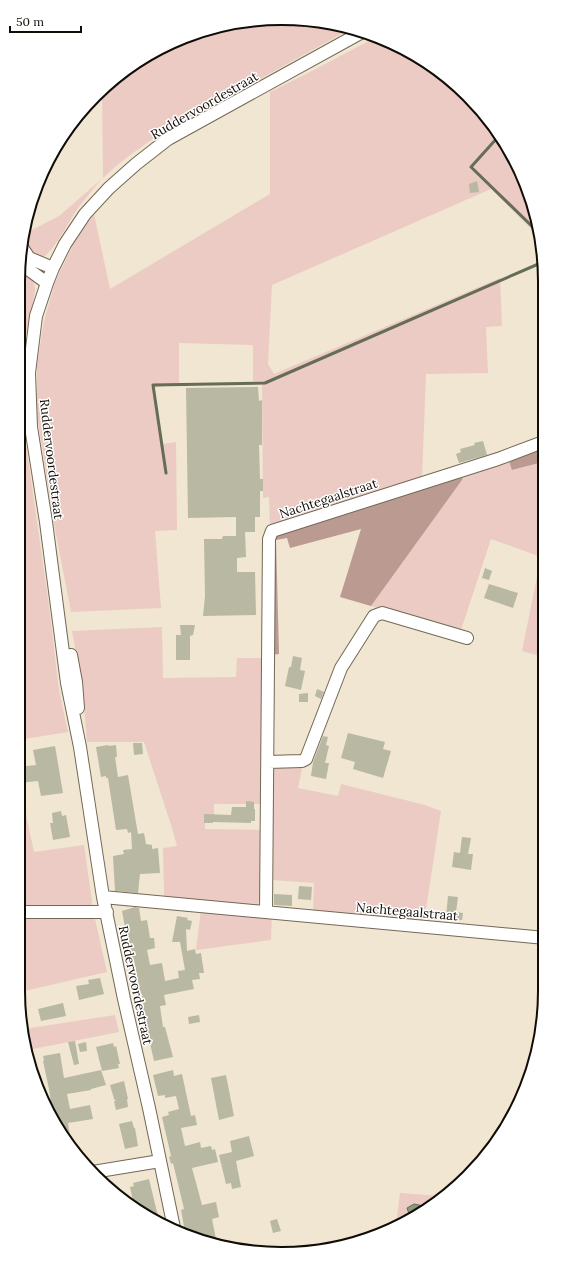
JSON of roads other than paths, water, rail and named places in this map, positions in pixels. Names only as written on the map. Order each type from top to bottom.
[{"type":"street","name":"Ruddervoordestraat","points":[[173,1223],[103,897],[80,747],[76,682],[71,657],[60,622],[31,427],[29,373],[36,316],[53,268],[85,214],[109,188],[136,164],[175,135],[356,36]]},
{"type":"street","points":[[27,254],[29,258],[53,268]]},
{"type":"street","points":[[26,268],[47,283]]},
{"type":"street","name":"Nachtegaalstraat","points":[[266,912],[269,539],[272,531],[498,459],[538,444]]},
{"type":"street","points":[[268,762],[302,761],[306,759],[341,668],[374,616],[382,613],[467,638]]},
{"type":"street","name":"Nachtegaalstraat","points":[[103,897],[538,937]]},
{"type":"street","points":[[25,912],[107,912]]},
{"type":"street","points":[[99,1171],[160,1161]]},
{"type":"waterway","points":[[496,140],[471,167],[532,226]]},
{"type":"waterway","points":[[166,473],[153,385],[265,383],[537,265]]}]
